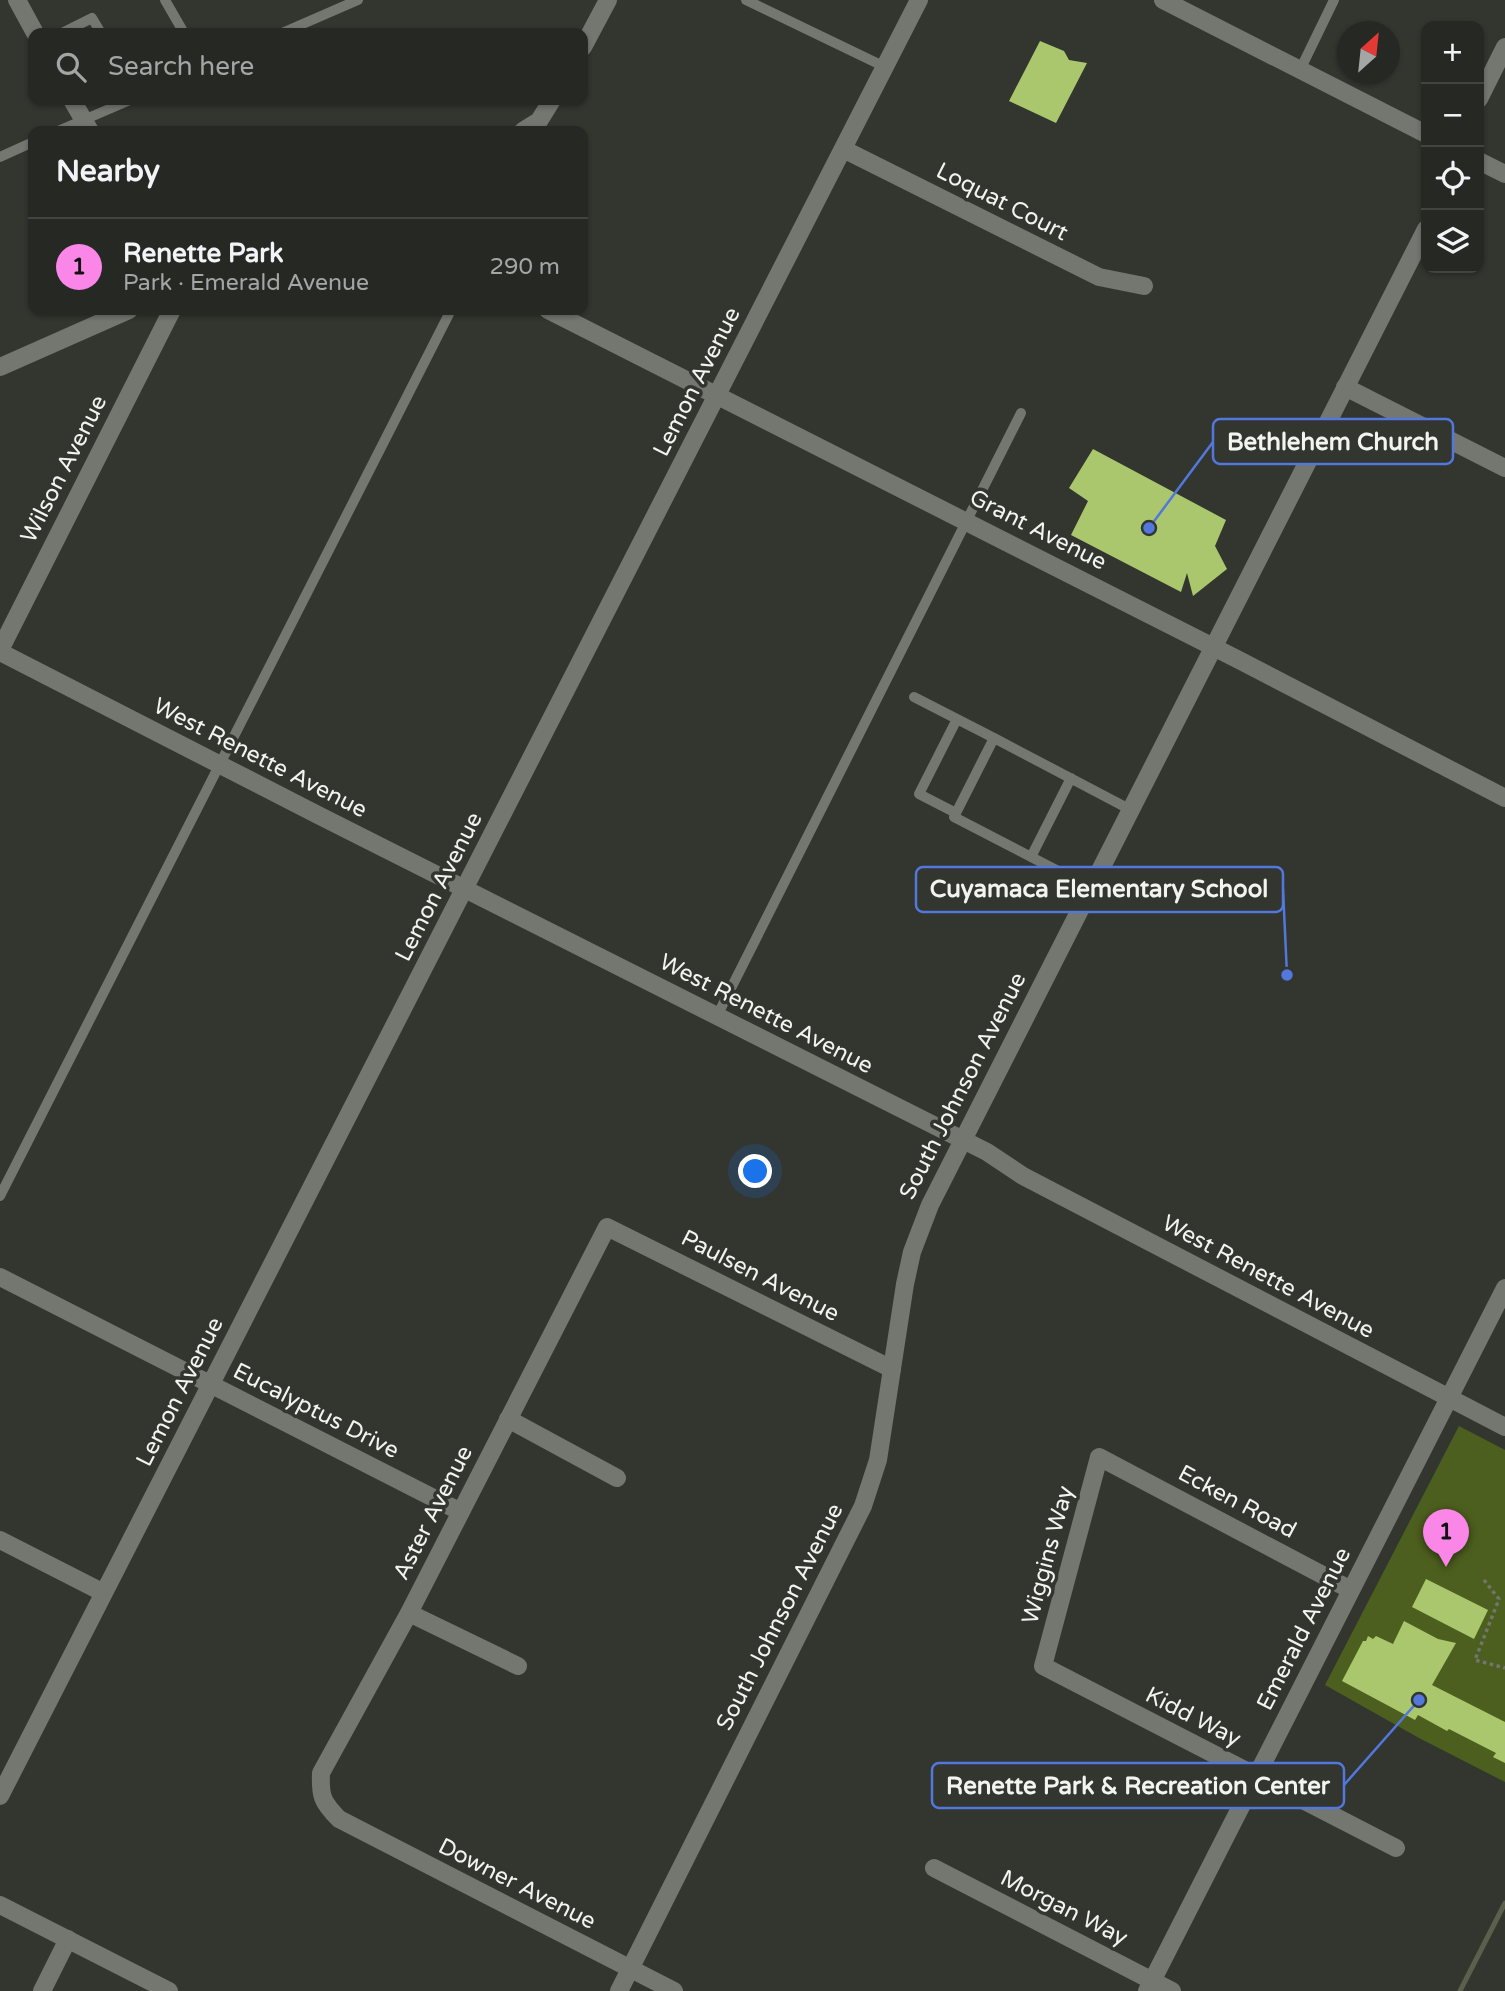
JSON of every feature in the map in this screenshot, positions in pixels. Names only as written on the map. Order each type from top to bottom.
[{"type":"street","points":[[17,0],[32,28]]},
{"type":"street","points":[[588,38],[608,0]]},
{"type":"street","name":"Lemon Avenue","points":[[0,1796],[919,0]]},
{"type":"street","points":[[1163,0],[1421,131]]},
{"type":"street","points":[[1484,89],[1505,47]]},
{"type":"street","points":[[75,105],[86,126]]},
{"type":"street","points":[[539,126],[550,105]]},
{"type":"street","name":"Loquat Court","points":[[843,149],[1099,277],[1144,286]]},
{"type":"street","points":[[1484,164],[1505,174]]},
{"type":"street","name":"South Johnson Avenue","points":[[619,1991],[863,1506],[878,1460],[912,1252],[930,1205],[1421,239]]},
{"type":"street","points":[[0,367],[118,315]]},
{"type":"street","name":"Wilson Avenue","points":[[0,651],[169,315]]},
{"type":"street","name":"Grant Avenue","points":[[558,315],[1505,797]]},
{"type":"street","points":[[1345,387],[1505,468]]},
{"type":"street","name":"West Renette Avenue","points":[[0,651],[220,765],[962,1139],[987,1152],[1023,1177],[1505,1427]]},
{"type":"street","name":"Paulsen Avenue","points":[[607,1227],[892,1369]]},
{"type":"street","name":"Aster Avenue","points":[[339,1819],[328,1808],[320,1793],[321,1773],[410,1613],[607,1227]]},
{"type":"street","name":"Eucalyptus Drive","points":[[0,1277],[461,1512]]},
{"type":"street","name":"Emerald Avenue","points":[[1149,1986],[1505,1288]]},
{"type":"street","points":[[508,1419],[617,1478]]},
{"type":"street","name":"Ecken Road","points":[[1099,1457],[1351,1590]]},
{"type":"street","name":"Wiggins Way","points":[[1044,1666],[1099,1457]]},
{"type":"street","points":[[0,1540],[104,1593]]},
{"type":"street","points":[[410,1613],[518,1666]]},
{"type":"street","name":"Kidd Way","points":[[1044,1666],[1396,1848]]},
{"type":"street","name":"Downer Avenue","points":[[339,1819],[674,1991]]},
{"type":"street","name":"Morgan Way","points":[[934,1868],[1149,1986],[1172,1991]]},
{"type":"street","points":[[0,1905],[169,1991]]},
{"type":"street","points":[[42,1991],[68,1940]]},
{"type":"lane","points":[[165,0],[181,28]]},
{"type":"lane","points":[[294,28],[358,0]]},
{"type":"lane","points":[[746,0],[885,67]]},
{"type":"lane","points":[[1300,70],[1334,0]]},
{"type":"lane","points":[[72,28],[92,18],[98,28]]},
{"type":"lane","points":[[86,126],[122,105]]},
{"type":"lane","points":[[0,157],[28,144]]},
{"type":"lane","points":[[0,1196],[447,315]]},
{"type":"lane","points":[[717,1017],[1021,413]]},
{"type":"lane","points":[[914,697],[1131,810]]},
{"type":"lane","points":[[956,813],[919,794],[957,719]]},
{"type":"lane","points":[[994,738],[954,817],[1091,888]]},
{"type":"lane","points":[[1031,857],[1071,778]]},
{"type":"path","points":[[1484,1580],[1499,1599],[1475,1660],[1505,1668]]},
{"type":"green space","points":[[1459,1426],[1505,1450],[1505,1782],[1325,1685]]},
{"type":"building","points":[[1040,41],[1064,51],[1069,60],[1087,63],[1056,123],[1009,101]]},
{"type":"building","points":[[1093,449],[1226,520],[1215,546],[1227,569],[1193,596],[1187,573],[1181,592],[1071,535],[1088,501],[1069,488]]},
{"type":"building","points":[[1426,1579],[1488,1610],[1474,1639],[1412,1607]]},
{"type":"building","points":[[1404,1621],[1438,1639],[1456,1643],[1432,1685],[1505,1722],[1505,1763],[1493,1757],[1496,1753],[1449,1729],[1447,1731],[1418,1715],[1415,1720],[1342,1681],[1368,1636],[1373,1639],[1376,1636],[1393,1644]]},
{"type":"waterway","points":[[1460,1991],[1505,1903]]},
{"type":"place","name":"Bethlehem Church","points":[[1149,528]]},
{"type":"place","name":"Cuyamaca Elementary School","points":[[1287,975]]},
{"type":"place","name":"Renette Park","points":[[1446,1567]]},
{"type":"place","name":"Renette Park & Recreation Center","points":[[1419,1700]]}]
